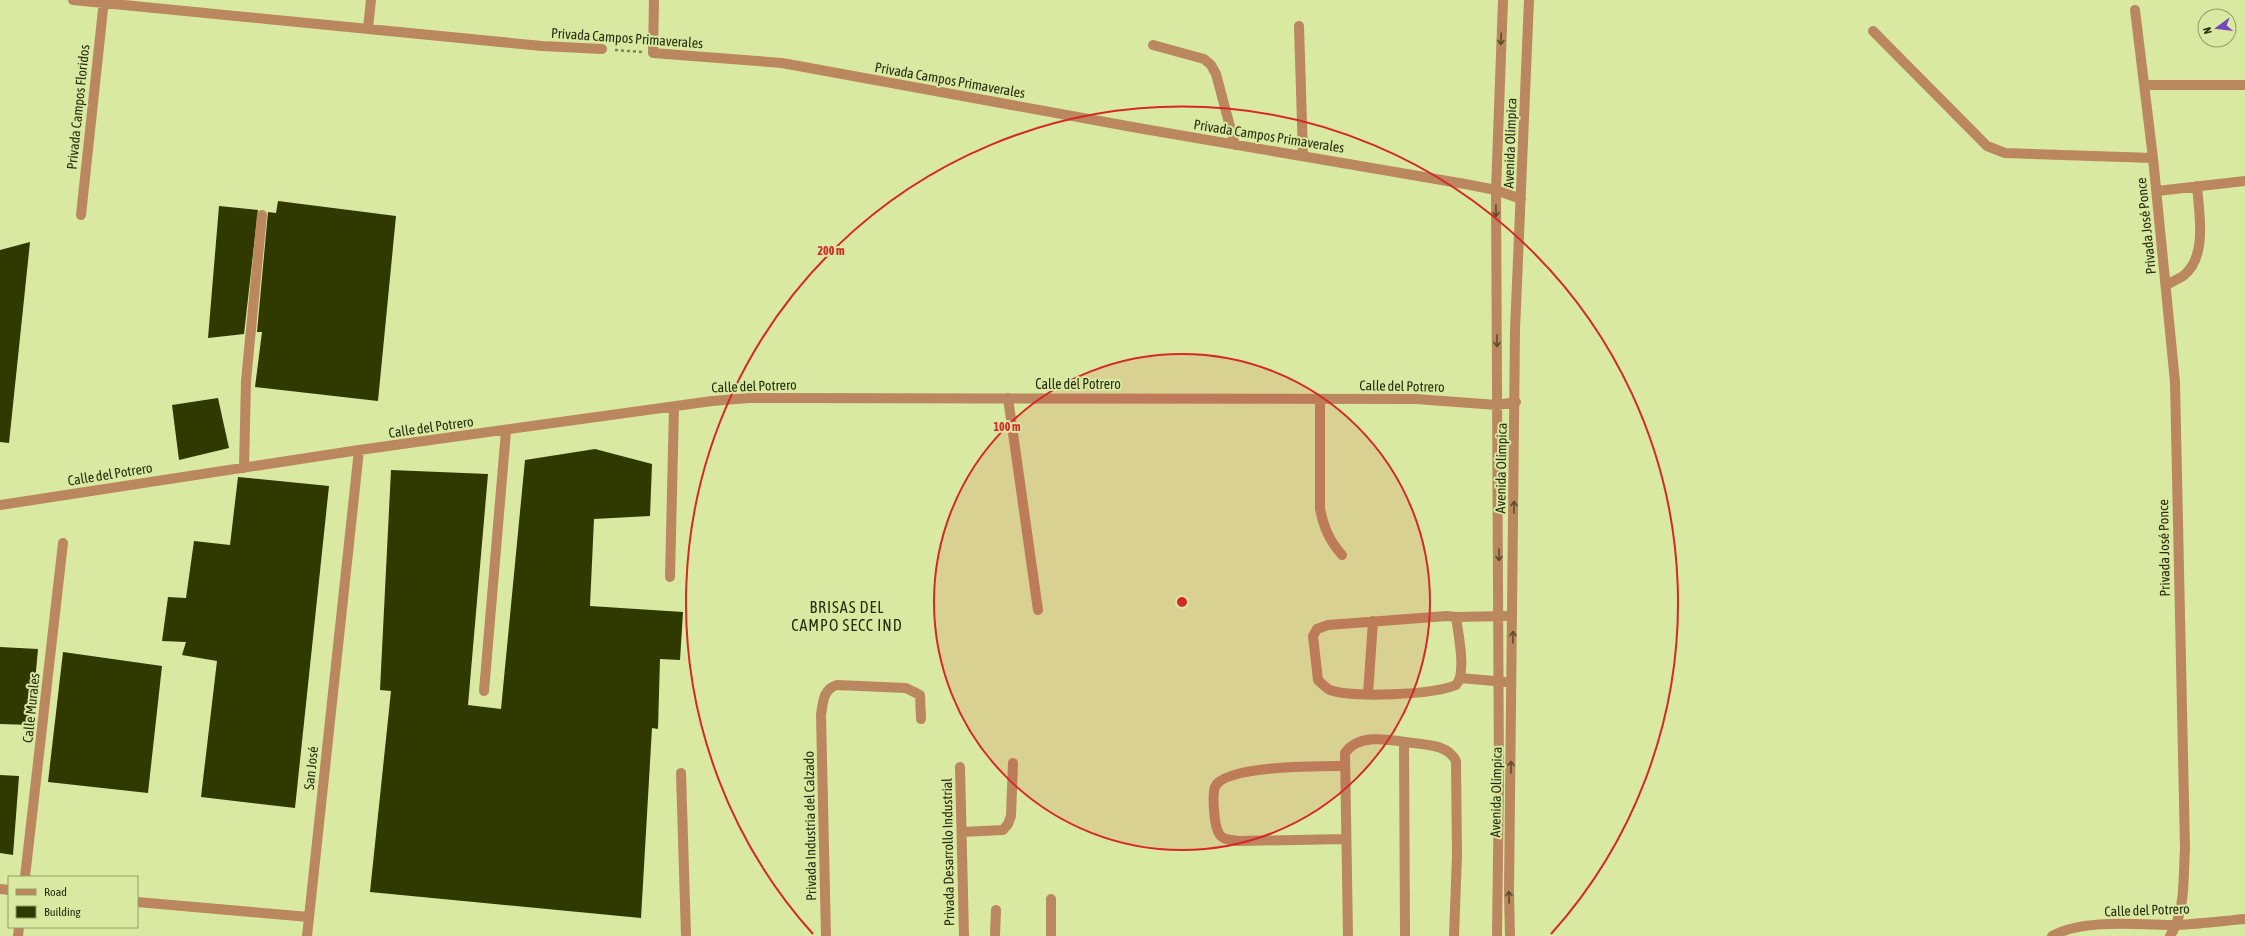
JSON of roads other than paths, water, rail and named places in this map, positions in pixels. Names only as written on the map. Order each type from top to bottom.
[{"type":"street","name":"Privada Campos Primaverales","points":[[73,0],[542,46],[602,50]]},
{"type":"street","points":[[368,28],[371,0]]},
{"type":"street","name":"Privada Campos Primaverales","points":[[654,0],[653,53],[782,63],[1235,145],[1496,190],[1521,199]]},
{"type":"street","name":"Avenida Olímpica","points":[[1497,936],[1499,615],[1496,190],[1503,0]]},
{"type":"street","name":"Avenida Olímpica","points":[[1510,936],[1509,892],[1516,402],[1515,330],[1529,0]]},
{"type":"street","name":"Privada Campos Floridos","points":[[80,215],[103,2]]},
{"type":"street","name":"Privada José Ponce","points":[[2134,10],[2154,158],[2175,382],[2185,849],[2177,925],[2170,936]]},
{"type":"street","points":[[1299,26],[1303,156]]},
{"type":"street","name":"Privada José Ponce","points":[[1873,31],[1987,146],[2005,153],[2031,155],[2154,158]]},
{"type":"street","points":[[1153,45],[1204,59],[1211,65],[1216,74],[1235,145]]},
{"type":"street","points":[[2144,84],[2245,85]]},
{"type":"street","points":[[2157,191],[2245,181]]},
{"type":"street","points":[[2166,285],[2183,275],[2190,268],[2196,254],[2201,234],[2197,186]]},
{"type":"street","points":[[244,468],[246,382],[262,215]]},
{"type":"street","name":"Calle del Potrero","points":[[0,505],[359,450],[749,398],[1416,399],[1497,405],[1516,402]]},
{"type":"street","points":[[1008,398],[1038,610]]},
{"type":"street","points":[[1320,399],[1320,509],[1323,526],[1330,541],[1342,555]]},
{"type":"street","points":[[670,577],[674,407]]},
{"type":"street","points":[[484,691],[506,431]]},
{"type":"street","name":"San José","points":[[307,936],[359,450]]},
{"type":"street","name":"Calle Murales","points":[[25,876],[63,543]]},
{"type":"street","points":[[1456,617],[1461,660],[1460,678],[1456,686],[1419,693],[1368,694],[1329,690],[1318,680],[1313,636],[1317,629],[1328,625],[1456,617],[1499,615],[1513,616]]},
{"type":"street","points":[[1368,694],[1374,621]]},
{"type":"street","points":[[1460,678],[1512,682]]},
{"type":"street","name":"Privada Industria del Calzado","points":[[826,936],[821,715],[825,695],[830,687],[837,684],[913,690],[920,695],[921,719]]},
{"type":"street","points":[[1348,936],[1345,839],[1345,752],[1349,747],[1359,742],[1392,739],[1438,747],[1450,753],[1456,762],[1457,856],[1454,936]]},
{"type":"street","points":[[1404,742],[1405,936]]},
{"type":"street","points":[[962,832],[1003,830],[1008,824],[1011,816],[1012,763]]},
{"type":"street","points":[[1344,766],[1285,768],[1233,774],[1219,781],[1215,786],[1214,795],[1217,831],[1220,837],[1238,841],[1345,839]]},
{"type":"street","name":"Privada Desarrollo Industrial","points":[[960,767],[964,936]]},
{"type":"street","points":[[681,773],[686,936]]},
{"type":"street","points":[[1050,899],[1051,936]]},
{"type":"street","points":[[138,902],[309,917]]},
{"type":"street","points":[[995,936],[996,910]]},
{"type":"street","name":"Calle del Potrero","points":[[2052,936],[2070,929],[2097,926],[2138,923],[2177,925],[2245,918]]},
{"type":"district","name":"BRISAS DEL CAMPO SECC IND","points":[[847,616]]}]
